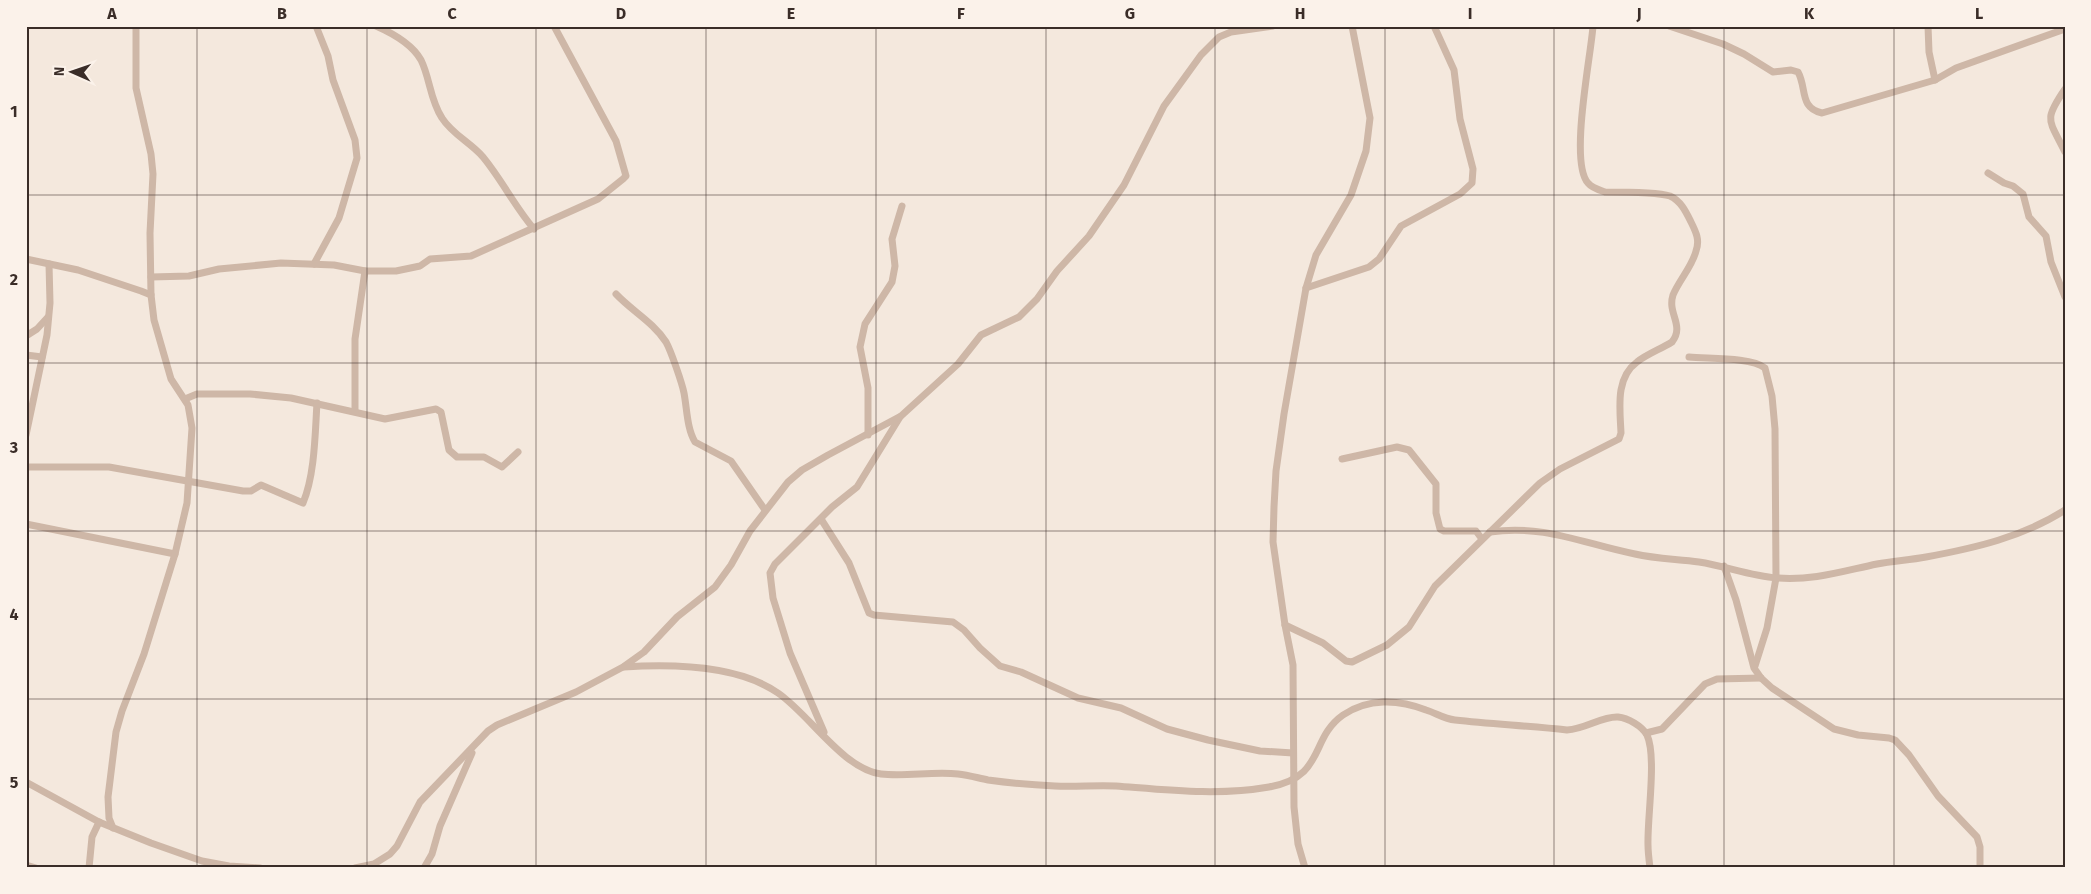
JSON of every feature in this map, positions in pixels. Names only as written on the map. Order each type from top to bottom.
[{"type":"street","points":[[113,828],[109,818],[108,797],[116,732],[144,654],[175,554],[186,511],[192,428],[190,412],[185,399],[171,378],[154,320],[151,295],[150,233],[153,174],[148,139],[136,88],[136,26]]},
{"type":"street","points":[[314,264],[339,218],[357,158],[355,140],[333,80],[328,56],[316,26]]},
{"type":"street","points":[[376,26],[411,48],[421,61],[432,97],[442,118],[456,134],[484,158],[520,212],[534,229]]},
{"type":"street","points":[[151,277],[189,276],[226,268],[282,263],[334,265],[365,271],[396,270],[420,266],[430,259],[471,256],[598,199],[626,176],[616,141],[554,26]]},
{"type":"street","points":[[355,868],[374,864],[390,854],[397,846],[420,802],[488,731],[497,725],[576,692],[623,667],[644,652],[677,617],[715,586],[731,566],[750,531],[765,510],[788,482],[802,470],[828,454],[868,435],[901,416],[958,364],[981,335],[1019,317],[1037,299],[1057,271],[1089,236],[1124,185],[1164,106],[1201,55],[1219,37],[1231,32],[1273,26]]},
{"type":"street","points":[[1304,868],[1295,828],[1293,665],[1284,625],[1274,542],[1275,480],[1292,359],[1306,288],[1316,255],[1351,195],[1366,151],[1370,118],[1352,26]]},
{"type":"street","points":[[1306,288],[1369,267],[1379,259],[1402,226],[1460,194],[1472,183],[1473,169],[1460,119],[1454,70],[1434,26]]},
{"type":"street","points":[[1284,625],[1323,643],[1346,661],[1352,662],[1360,659],[1387,645],[1409,628],[1435,586],[1540,483],[1560,469],[1619,438],[1621,433],[1620,402],[1623,382],[1627,372],[1636,362],[1676,338],[1678,330],[1673,312],[1673,298],[1677,287],[1693,260],[1698,246],[1698,238],[1685,209],[1670,196],[1605,192],[1595,189],[1587,183],[1582,170],[1581,119],[1593,26]]},
{"type":"street","points":[[1669,26],[1723,44],[1774,72],[1791,70],[1798,72],[1802,83],[1804,100],[1811,109],[1822,113],[1935,80],[1956,68],[2065,29]]},
{"type":"street","points":[[1928,26],[1929,52],[1935,80]]},
{"type":"street","points":[[2065,89],[2050,114],[2050,121],[2065,152]]},
{"type":"street","points":[[1988,173],[2013,186],[2023,194],[2029,217],[2046,236],[2051,262],[2065,298]]},
{"type":"street","points":[[868,435],[868,388],[860,341],[865,324],[892,282],[895,266],[892,240],[902,206]]},
{"type":"street","points":[[26,259],[78,270],[151,295]]},
{"type":"street","points":[[27,430],[49,316],[49,264]]},
{"type":"street","points":[[355,411],[356,339],[365,271]]},
{"type":"street","points":[[616,294],[643,317],[666,344],[683,390],[692,437],[696,442],[731,461],[765,510]]},
{"type":"street","points":[[26,336],[37,329],[49,316]]},
{"type":"street","points":[[26,355],[42,357]]},
{"type":"street","points":[[1689,357],[1741,361],[1762,365],[1765,368],[1772,396],[1775,429],[1776,578],[1767,628],[1754,668]]},
{"type":"street","points":[[185,399],[197,394],[250,394],[291,398],[386,419],[438,409],[441,412],[450,450],[457,457],[484,457],[502,467],[518,452]]},
{"type":"street","points":[[26,467],[109,467],[247,492],[261,485],[304,503],[309,479],[317,403]]},
{"type":"street","points":[[826,737],[790,653],[770,584],[770,573],[775,564],[832,507],[857,487],[901,416]]},
{"type":"street","points":[[1342,459],[1397,447],[1409,450],[1436,484],[1436,513],[1440,529],[1444,532],[1476,531],[1482,539]]},
{"type":"street","points":[[1490,532],[1507,529],[1539,530],[1573,537],[1635,555],[1724,566],[1776,578],[1811,578],[1991,544],[2034,527],[2065,510]]},
{"type":"street","points":[[821,519],[849,563],[869,614],[874,616],[953,622],[959,625],[1000,666],[1021,672],[1078,698],[1121,708],[1167,729],[1208,740],[1260,750],[1293,753]]},
{"type":"street","points":[[26,524],[175,554]]},
{"type":"street","points":[[1724,566],[1736,600],[1754,668],[1760,678],[1834,729],[1895,740],[1909,754],[1938,796],[1977,837],[1980,847],[1980,868]]},
{"type":"street","points":[[623,667],[650,665],[711,670],[751,678],[778,692],[851,762],[867,770],[882,774],[957,774],[990,780],[1055,786],[1113,786],[1229,793],[1272,787],[1293,780],[1307,769],[1331,726],[1342,716],[1373,702],[1410,705],[1451,720],[1567,730],[1583,728],[1610,717],[1620,717],[1629,720],[1646,732],[1649,742],[1651,767],[1648,846],[1650,868]]},
{"type":"street","points":[[1646,732],[1662,729],[1705,684],[1717,679],[1760,678]]},
{"type":"street","points":[[424,868],[432,854],[440,826],[475,746]]},
{"type":"street","points":[[26,782],[99,822],[210,865],[260,868]]},
{"type":"street","points":[[89,868],[92,837],[99,822]]},
{"type":"street","points":[[26,865],[36,868]]}]
